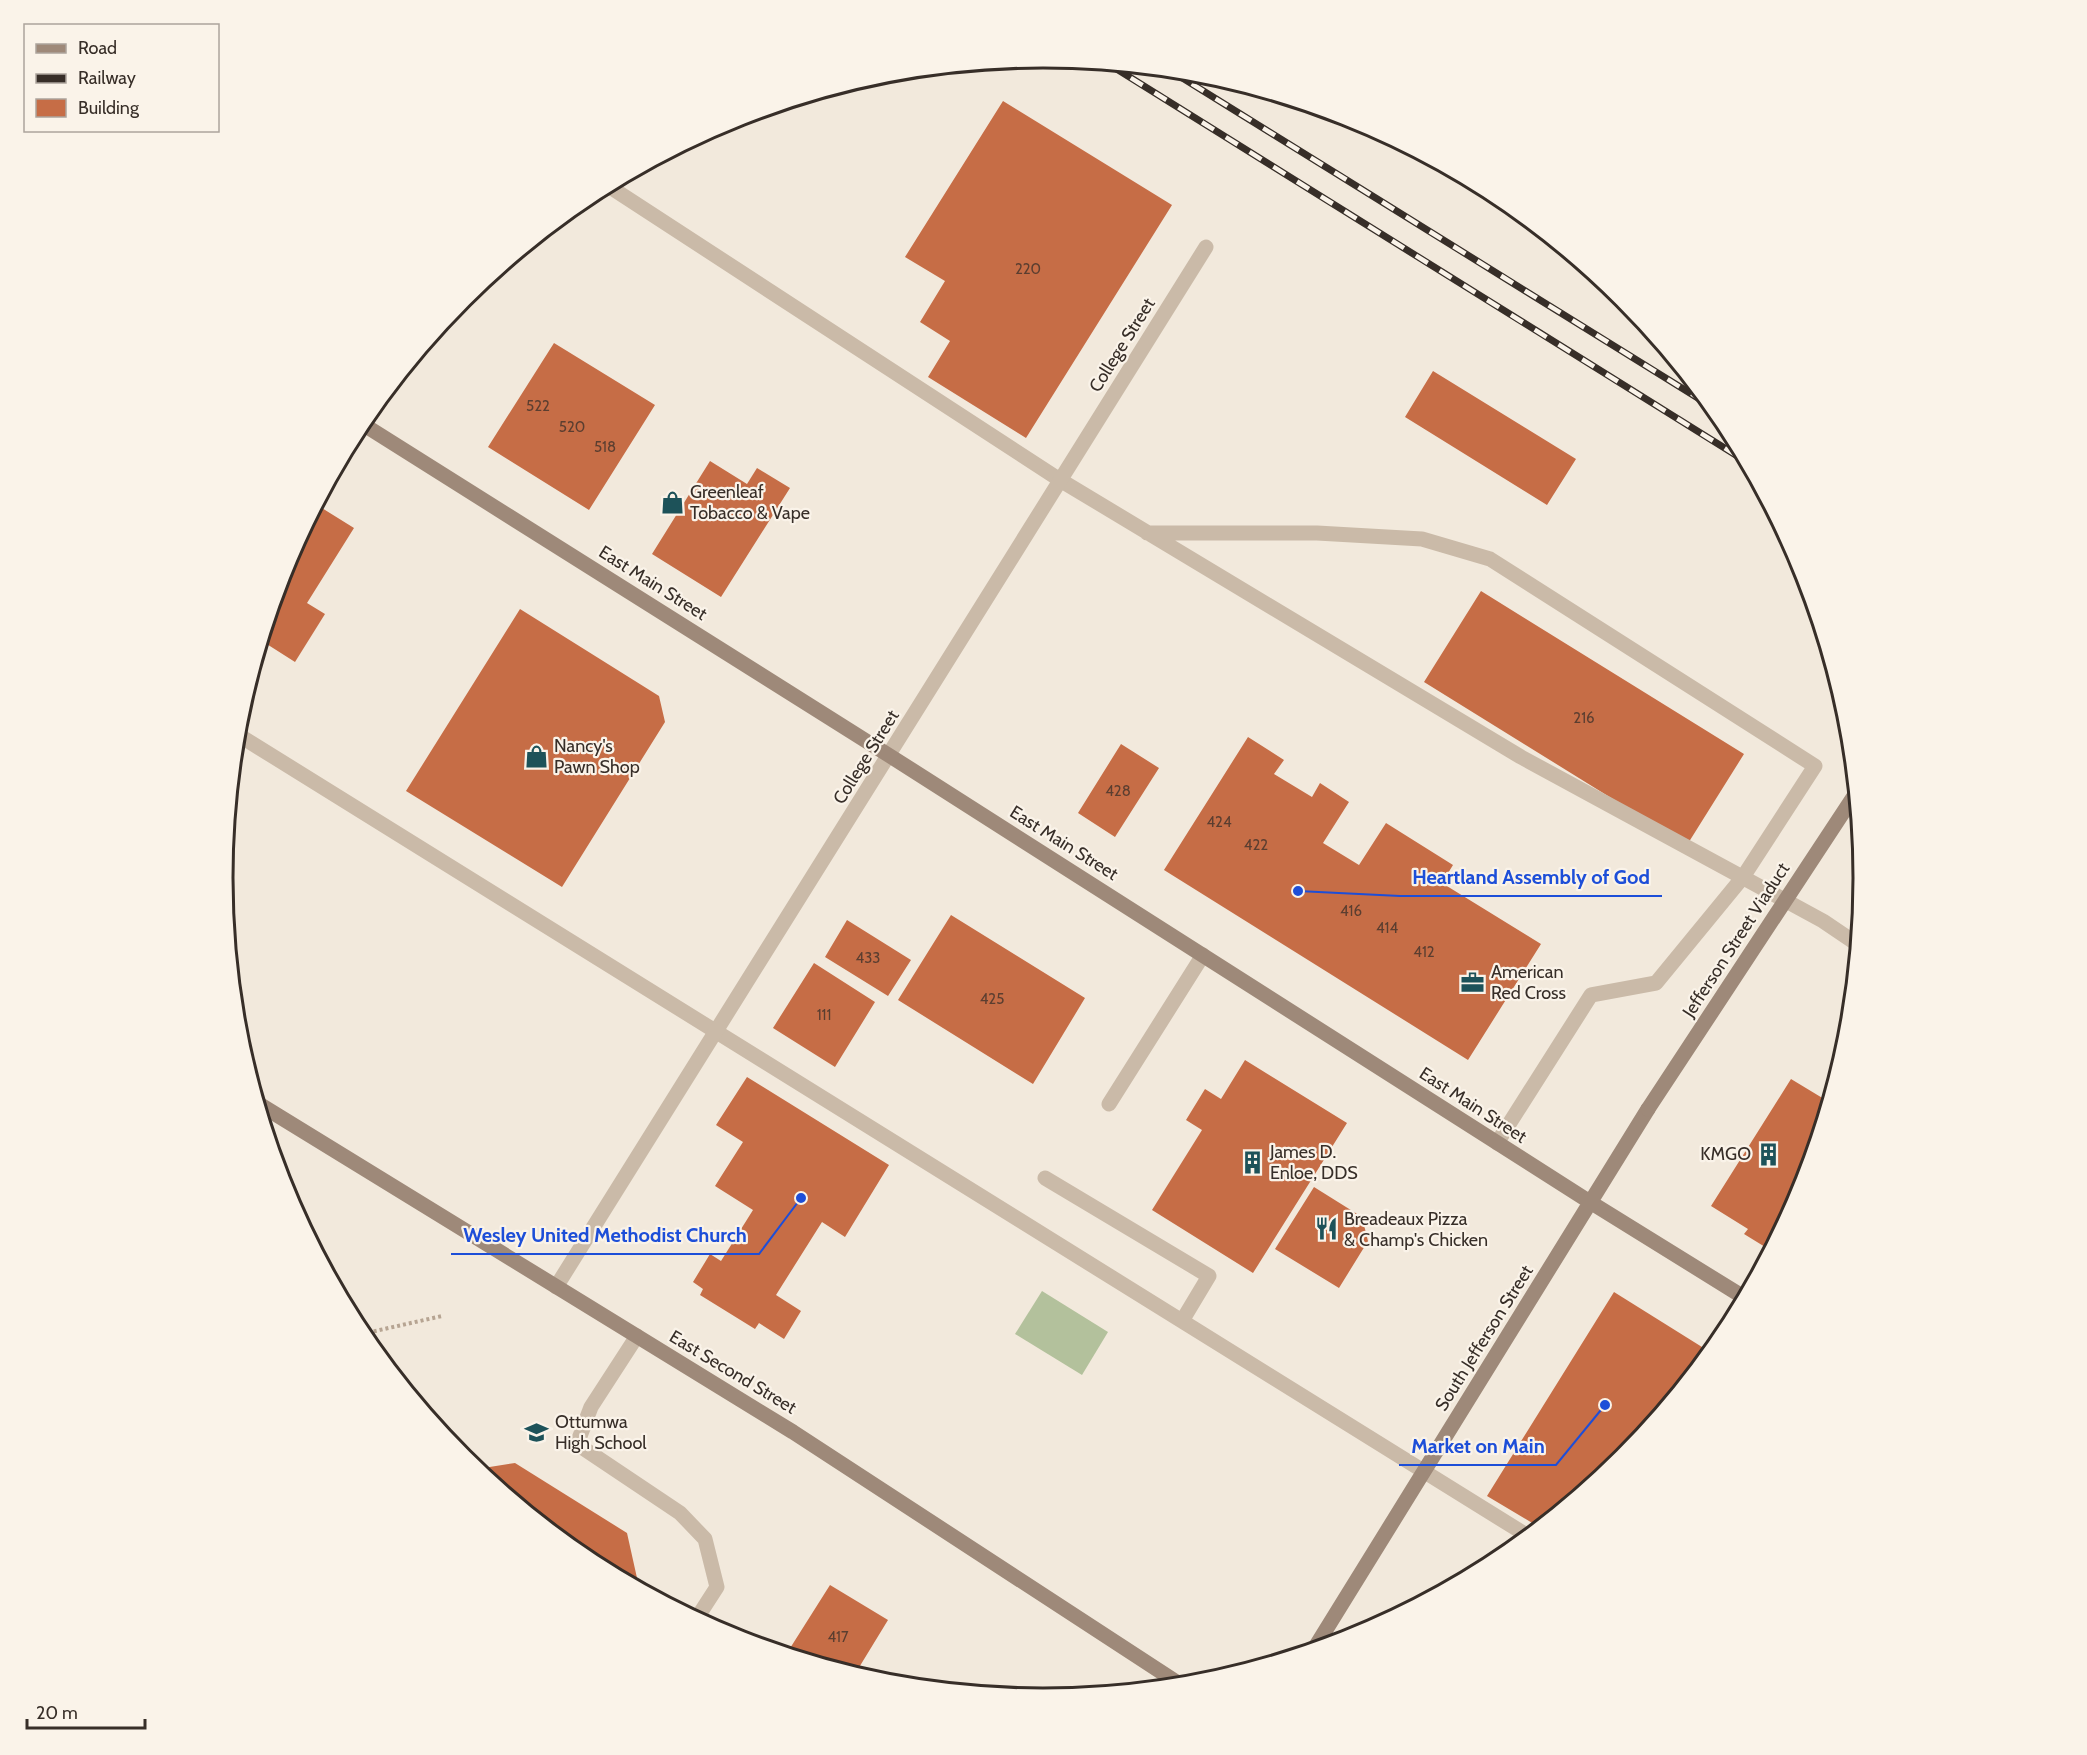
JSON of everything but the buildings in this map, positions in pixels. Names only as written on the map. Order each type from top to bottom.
[{"type":"main road","name":"East Main Street","points":[[369,428],[1738,1294]]},
{"type":"main road","name":"Jefferson Street Viaduct","points":[[1648,1109],[1850,802]]},
{"type":"main road","name":"East Second Street","points":[[268,1109],[793,1432],[1171,1677]]},
{"type":"main road","name":"South Jefferson Street","points":[[1320,1639],[1648,1109]]},
{"type":"street","points":[[615,190],[1060,480],[1147,533],[1521,757],[1823,921],[1851,940]]},
{"type":"street","name":"College Street","points":[[556,1287],[890,756],[1206,247]]},
{"type":"street","points":[[1147,533],[1317,533],[1422,539],[1490,559],[1815,766],[1743,877],[1656,983],[1591,995],[1497,1143]]},
{"type":"street","points":[[246,739],[1521,1532]]},
{"type":"street","points":[[1109,1104],[1203,955]]},
{"type":"street","points":[[1045,1178],[1209,1276],[1182,1321]]},
{"type":"street","points":[[637,1336],[591,1407],[577,1444],[681,1513],[705,1539],[717,1587],[701,1611]]},
{"type":"path","points":[[373,1332],[442,1316]]},
{"type":"green space","points":[[1042,1291],[1108,1332],[1082,1375],[1015,1334]]},
{"type":"railway","points":[[1120,71],[1733,453]]},
{"type":"railway","points":[[1186,80],[1695,396]]},
{"type":"place","name":"Greenleaf Tobacco & Vape","points":[[672,502]]},
{"type":"place","name":"Nancy's Pawn Shop","points":[[536,756]]},
{"type":"place","name":"Heartland Assembly of God","points":[[1298,891]]},
{"type":"place","name":"American Red Cross","points":[[1473,982]]},
{"type":"place","name":"KMGO","points":[[1769,1154]]},
{"type":"place","name":"James D. Enloe, DDS","points":[[1252,1162]]},
{"type":"place","name":"Wesley United Methodist Church","points":[[801,1198]]},
{"type":"place","name":"Breadeaux Pizza & Champ's Chicken","points":[[1326,1229]]},
{"type":"place","name":"Market on Main","points":[[1605,1405]]},
{"type":"place","name":"Ottumwa High School","points":[[537,1432]]}]
